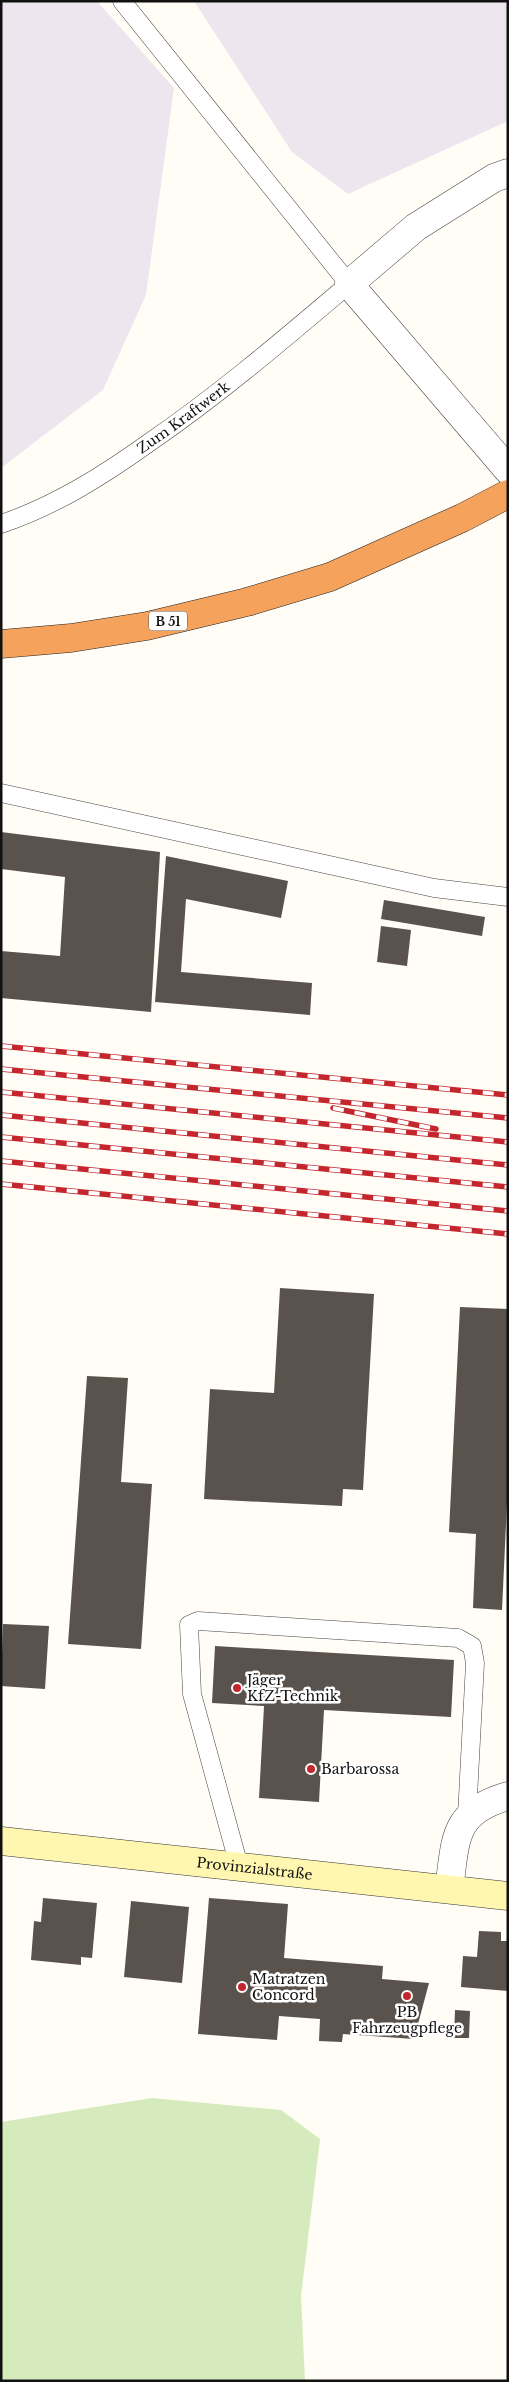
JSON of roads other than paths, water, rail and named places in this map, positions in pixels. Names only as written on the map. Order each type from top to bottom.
[{"type":"highway","name":"B 51","points":[[1,644],[71,638],[147,626],[247,602],[330,577],[462,518],[508,494]]},
{"type":"main road","name":"Provinzialstraße","points":[[1,1841],[508,1896]]},
{"type":"street","points":[[508,173],[494,178],[416,228],[349,284],[508,470]]},
{"type":"street","points":[[449,1889],[456,1839],[467,1816],[493,1800],[508,1796]]},
{"type":"lane","points":[[122,1],[349,284]]},
{"type":"lane","name":"Zum Kraftwerk","points":[[1,524],[30,514],[107,473],[208,402],[349,284]]},
{"type":"lane","points":[[1,793],[434,888],[508,897]]},
{"type":"lane","points":[[239,1866],[192,1694],[190,1625],[198,1621],[458,1638],[472,1646],[475,1663],[467,1816]]},
{"type":"railway","points":[[1,1046],[508,1095]]},
{"type":"railway","points":[[1,1069],[508,1118]]},
{"type":"railway","points":[[1,1092],[508,1142]]},
{"type":"railway","points":[[333,1108],[436,1129]]},
{"type":"railway","points":[[1,1115],[508,1165]]},
{"type":"railway","points":[[1,1137],[508,1187]]},
{"type":"railway","points":[[1,1161],[508,1211]]},
{"type":"railway","points":[[1,1184],[508,1234]]},
{"type":"place","name":"Jäger KfZ-Technik","points":[[237,1688]]},
{"type":"place","name":"Barbarossa","points":[[311,1769]]},
{"type":"place","name":"Matratzen Concord","points":[[242,1987]]},
{"type":"place","name":"PB Fahrzeugpflege","points":[[407,1996]]}]
